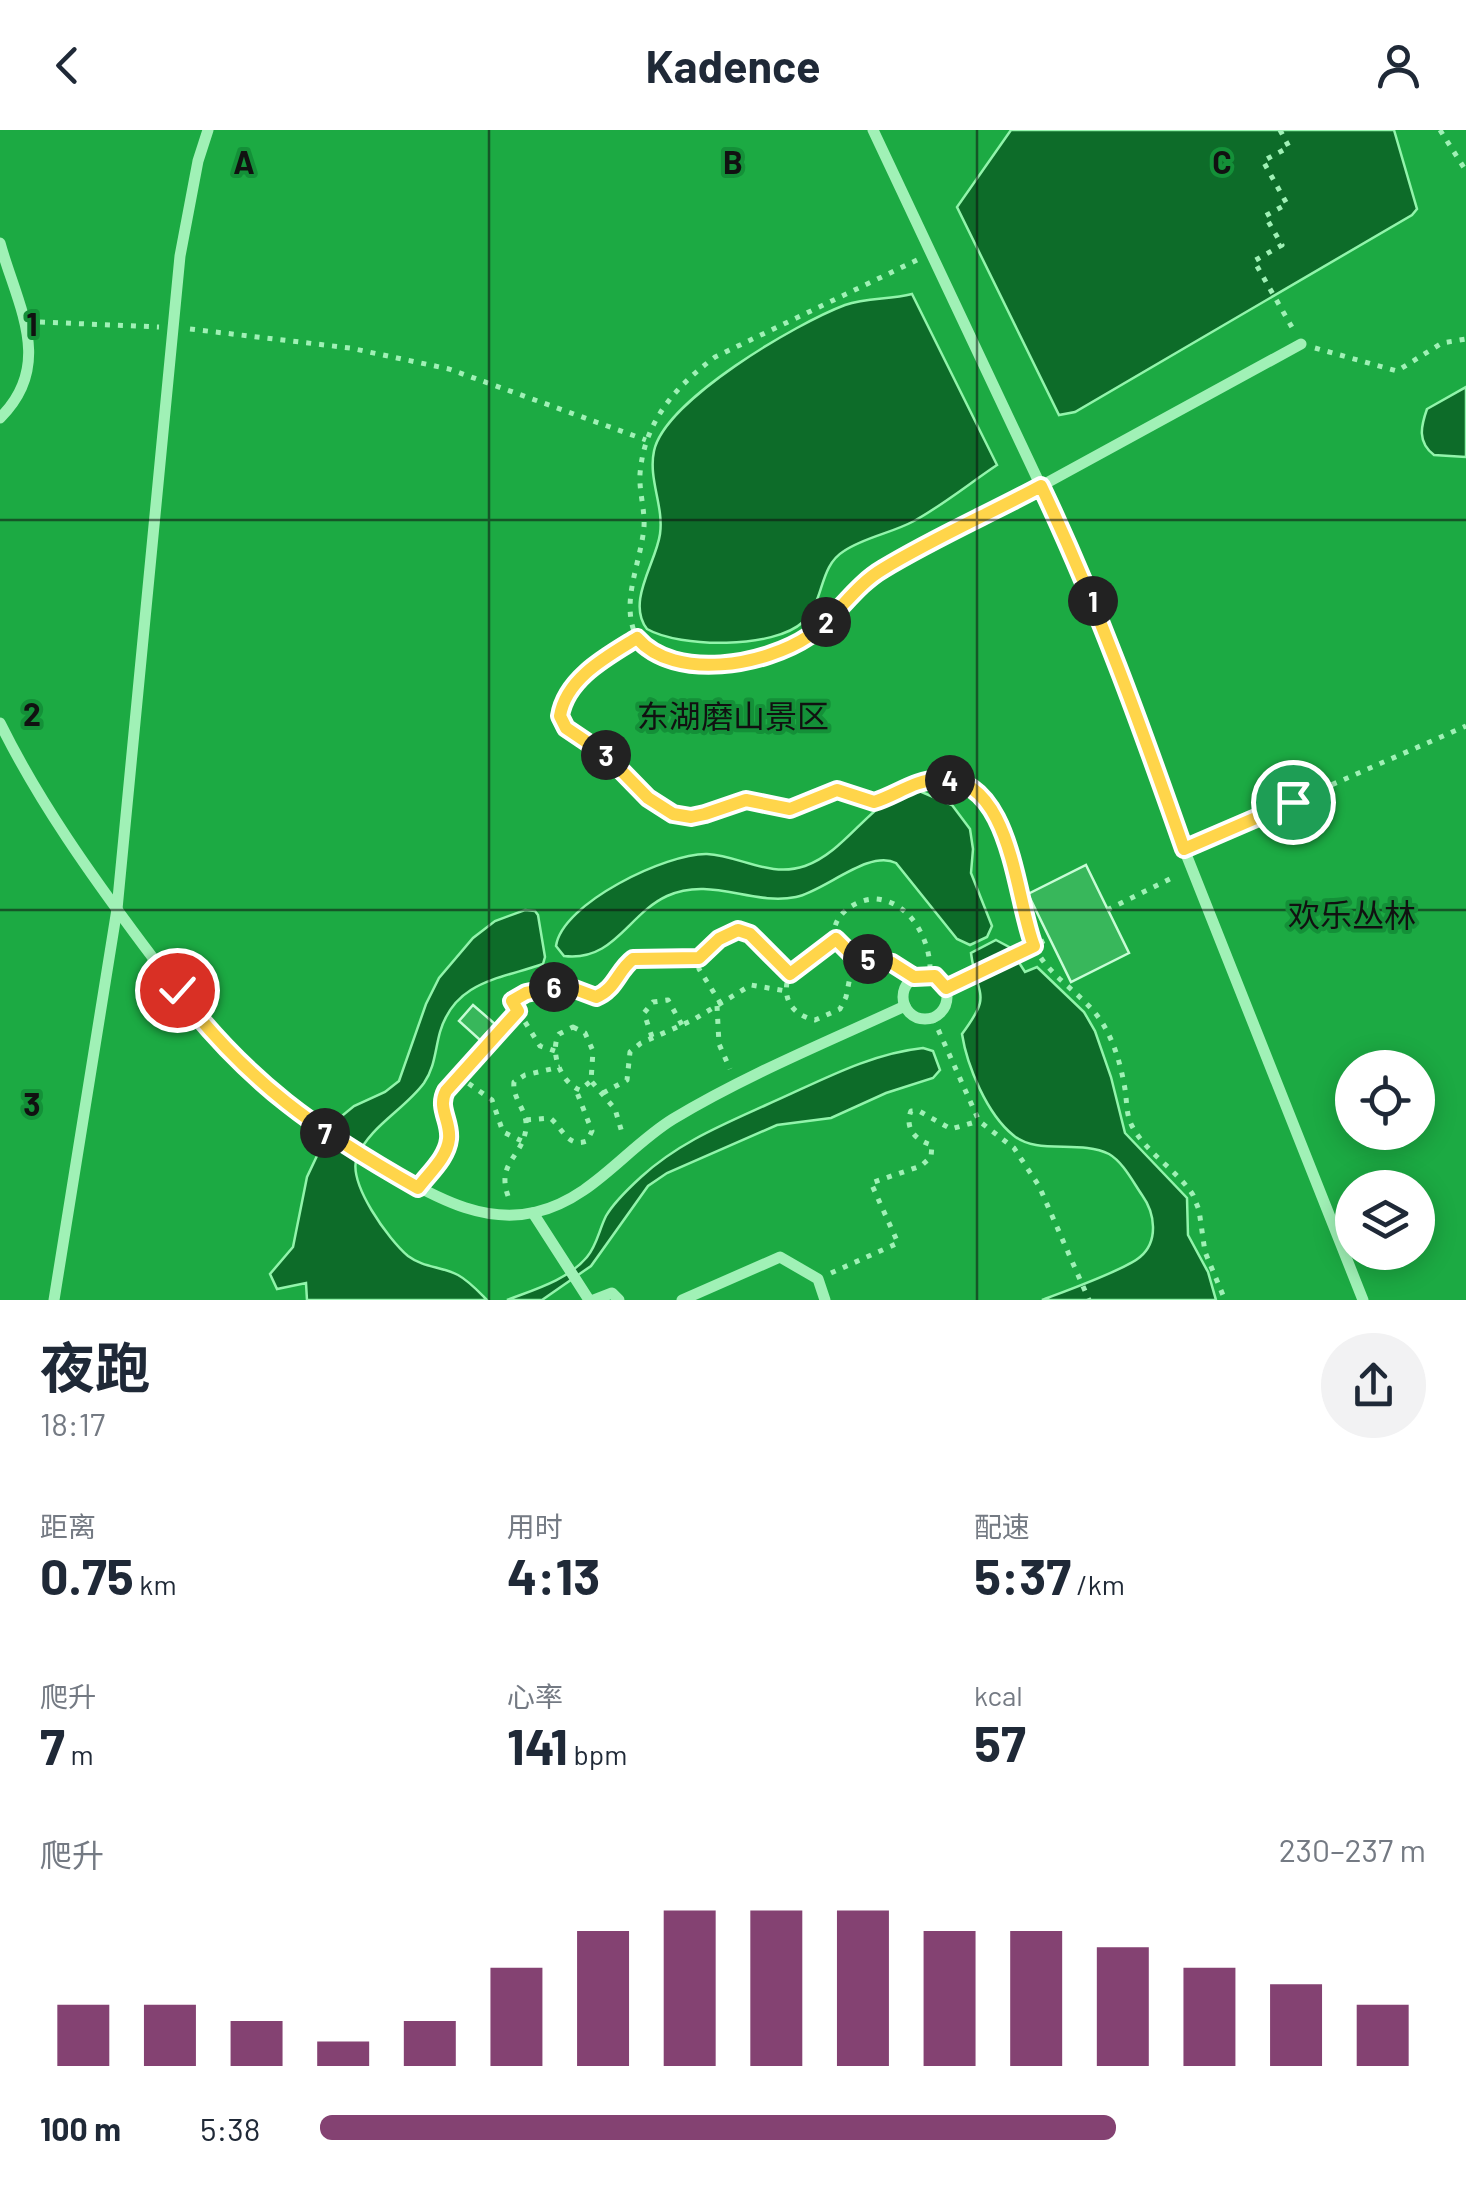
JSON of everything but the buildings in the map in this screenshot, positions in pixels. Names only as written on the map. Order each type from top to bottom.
[{"type":"lane","points":[[54,1300],[116,909],[171,328],[187,218],[208,130]]},
{"type":"lane","points":[[872,130],[1078,565],[1130,694],[1184,849],[1363,1300]]},
{"type":"lane","points":[[0,243],[26,322],[29,366],[18,399],[0,418]]},
{"type":"lane","points":[[1041,486],[1301,344]]},
{"type":"lane","points":[[0,723],[38,794],[116,909],[211,1035],[311,1124],[418,1188],[471,1210],[533,1213],[576,1196],[674,1118],[905,1006]]},
{"type":"lane","points":[[930,975],[946,988],[947,1003],[933,1018],[916,1018],[905,1006],[904,989],[914,977],[930,975]]},
{"type":"lane","points":[[533,1213],[592,1300],[612,1293],[619,1300]]},
{"type":"lane","points":[[682,1300],[780,1257],[818,1279],[825,1300]]},
{"type":"path","points":[[1280,130],[1290,146],[1263,162],[1286,204],[1265,216],[1282,245],[1254,261],[1301,344],[1397,371],[1442,343],[1466,339]]},
{"type":"path","points":[[1440,130],[1465,168]]},
{"type":"path","points":[[929,254],[714,357],[685,380],[662,406],[646,440],[640,471],[644,526],[630,601],[637,638],[669,660],[696,665],[756,660],[778,652],[809,636],[879,572],[1041,486]]},
{"type":"path","points":[[26,322],[171,328],[350,348],[449,370],[646,440]]},
{"type":"path","points":[[637,638],[587,672],[565,700],[561,720],[566,728],[606,755],[658,806],[691,817],[746,800],[790,809],[837,790],[874,802],[912,784],[938,779],[959,782],[982,798],[1000,824],[1034,946],[1053,974],[1079,995],[1102,1022],[1120,1066],[1130,1123],[1194,1195],[1205,1252],[1225,1300]]},
{"type":"path","points":[[1184,849],[1466,726]]},
{"type":"path","points":[[1108,910],[1192,868]]},
{"type":"path","points":[[914,977],[892,963],[854,957],[836,939],[835,925],[844,910],[868,900],[888,902],[919,928],[928,948],[930,975]]},
{"type":"path","points":[[555,1051],[540,1046],[512,1001],[526,993],[550,988],[572,988],[590,996],[604,994],[633,959],[699,958],[719,939],[744,929],[790,974]]},
{"type":"path","points":[[946,988],[1050,938]]},
{"type":"path","points":[[836,939],[790,974],[786,991],[796,1013],[816,1020],[829,1017],[843,1005],[854,957]]},
{"type":"path","points":[[699,958],[699,969],[719,1005],[720,1044],[737,1085]]},
{"type":"path","points":[[603,1093],[628,1080],[630,1052],[652,1038],[754,984],[786,991]]},
{"type":"path","points":[[652,1038],[644,1011],[652,1002],[668,1000],[682,1025]]},
{"type":"path","points":[[418,1188],[446,1150],[450,1133],[442,1099],[458,1075],[518,1011]]},
{"type":"path","points":[[933,1018],[979,1121],[1026,1162],[1089,1300]]},
{"type":"path","points":[[526,1120],[550,1118],[570,1140],[579,1144],[587,1141],[592,1131],[555,1051],[556,1038],[573,1027],[582,1029],[592,1051],[591,1082],[576,1090]]},
{"type":"path","points":[[516,1215],[504,1185],[504,1173],[522,1141],[526,1120],[513,1091],[514,1082],[560,1067]]},
{"type":"path","points":[[458,1075],[487,1094],[504,1132],[522,1141]]},
{"type":"path","points":[[591,1082],[618,1116],[630,1152]]},
{"type":"path","points":[[818,1279],[898,1243],[871,1183],[921,1166],[931,1157],[932,1145],[920,1142],[912,1132],[910,1111],[919,1111],[951,1129],[979,1121]]},
{"type":"green space","name":"东湖磨山景区","points":[[0,130],[1466,130],[1466,1300],[0,1300]]},
{"type":"shaded area","points":[[1011,130],[1394,130],[1417,209],[1075,412],[1059,415],[957,207]]},
{"type":"shaded area","points":[[912,294],[997,465],[914,521],[844,551],[825,575],[810,614],[789,631],[726,643],[681,640],[647,629],[640,607],[660,534],[653,461],[663,431],[707,387],[796,328],[853,302]]},
{"type":"shaded area","points":[[1466,387],[1466,457],[1434,455],[1423,439],[1427,409]]},
{"type":"shaded area","points":[[917,790],[952,805],[970,829],[971,873],[992,926],[987,937],[970,945],[957,939],[896,863],[885,860],[860,866],[796,897],[683,891],[653,904],[596,952],[564,956],[556,946],[576,913],[643,871],[707,854],[768,868],[805,866],[835,848],[888,800]]},
{"type":"shaded area","points":[[525,910],[538,915],[543,964],[481,984],[456,1002],[440,1032],[433,1065],[424,1083],[378,1127],[357,1157],[358,1181],[364,1196],[400,1248],[420,1263],[458,1275],[487,1300],[307,1300],[306,1283],[277,1289],[270,1274],[293,1247],[307,1177],[332,1124],[354,1106],[399,1081],[439,978],[473,938],[495,921]]},
{"type":"shaded area","points":[[996,940],[1009,947],[1025,972],[1037,967],[1084,1012],[1111,1077],[1125,1133],[1187,1198],[1188,1235],[1208,1272],[1216,1300],[1042,1300],[1140,1257],[1150,1243],[1152,1218],[1142,1195],[1109,1154],[1023,1141],[1004,1126],[987,1102],[973,1074],[962,1034],[980,1002],[971,953]]},
{"type":"shaded area","points":[[923,1048],[933,1051],[940,1070],[933,1078],[886,1093],[831,1118],[777,1125],[667,1173],[648,1186],[591,1266],[542,1300],[507,1300],[550,1283],[579,1265],[596,1242],[617,1200],[655,1165],[685,1145],[843,1070],[882,1056]]},
{"type":"route","points":[[177,990],[211,1035],[247,1071],[311,1124],[418,1188],[442,1158],[449,1142],[442,1105],[446,1091],[518,1011],[512,1001],[518,996],[562,987],[596,997],[608,991],[633,959],[699,958],[719,939],[744,929],[790,974],[836,939],[854,957],[892,963],[914,977],[935,976],[946,988],[1034,946],[1000,824],[969,786],[938,779],[912,784],[874,802],[837,790],[799,808],[778,808],[746,800],[691,817],[673,814],[648,798],[606,755],[566,728],[560,716],[565,700],[587,672],[637,638],[669,660],[696,665],[756,660],[778,652],[809,636],[879,572],[1041,486],[1130,694],[1184,849],[1293,802]]},
{"type":"park label","name":"欢乐丛林","points":[[1352,914]]}]
